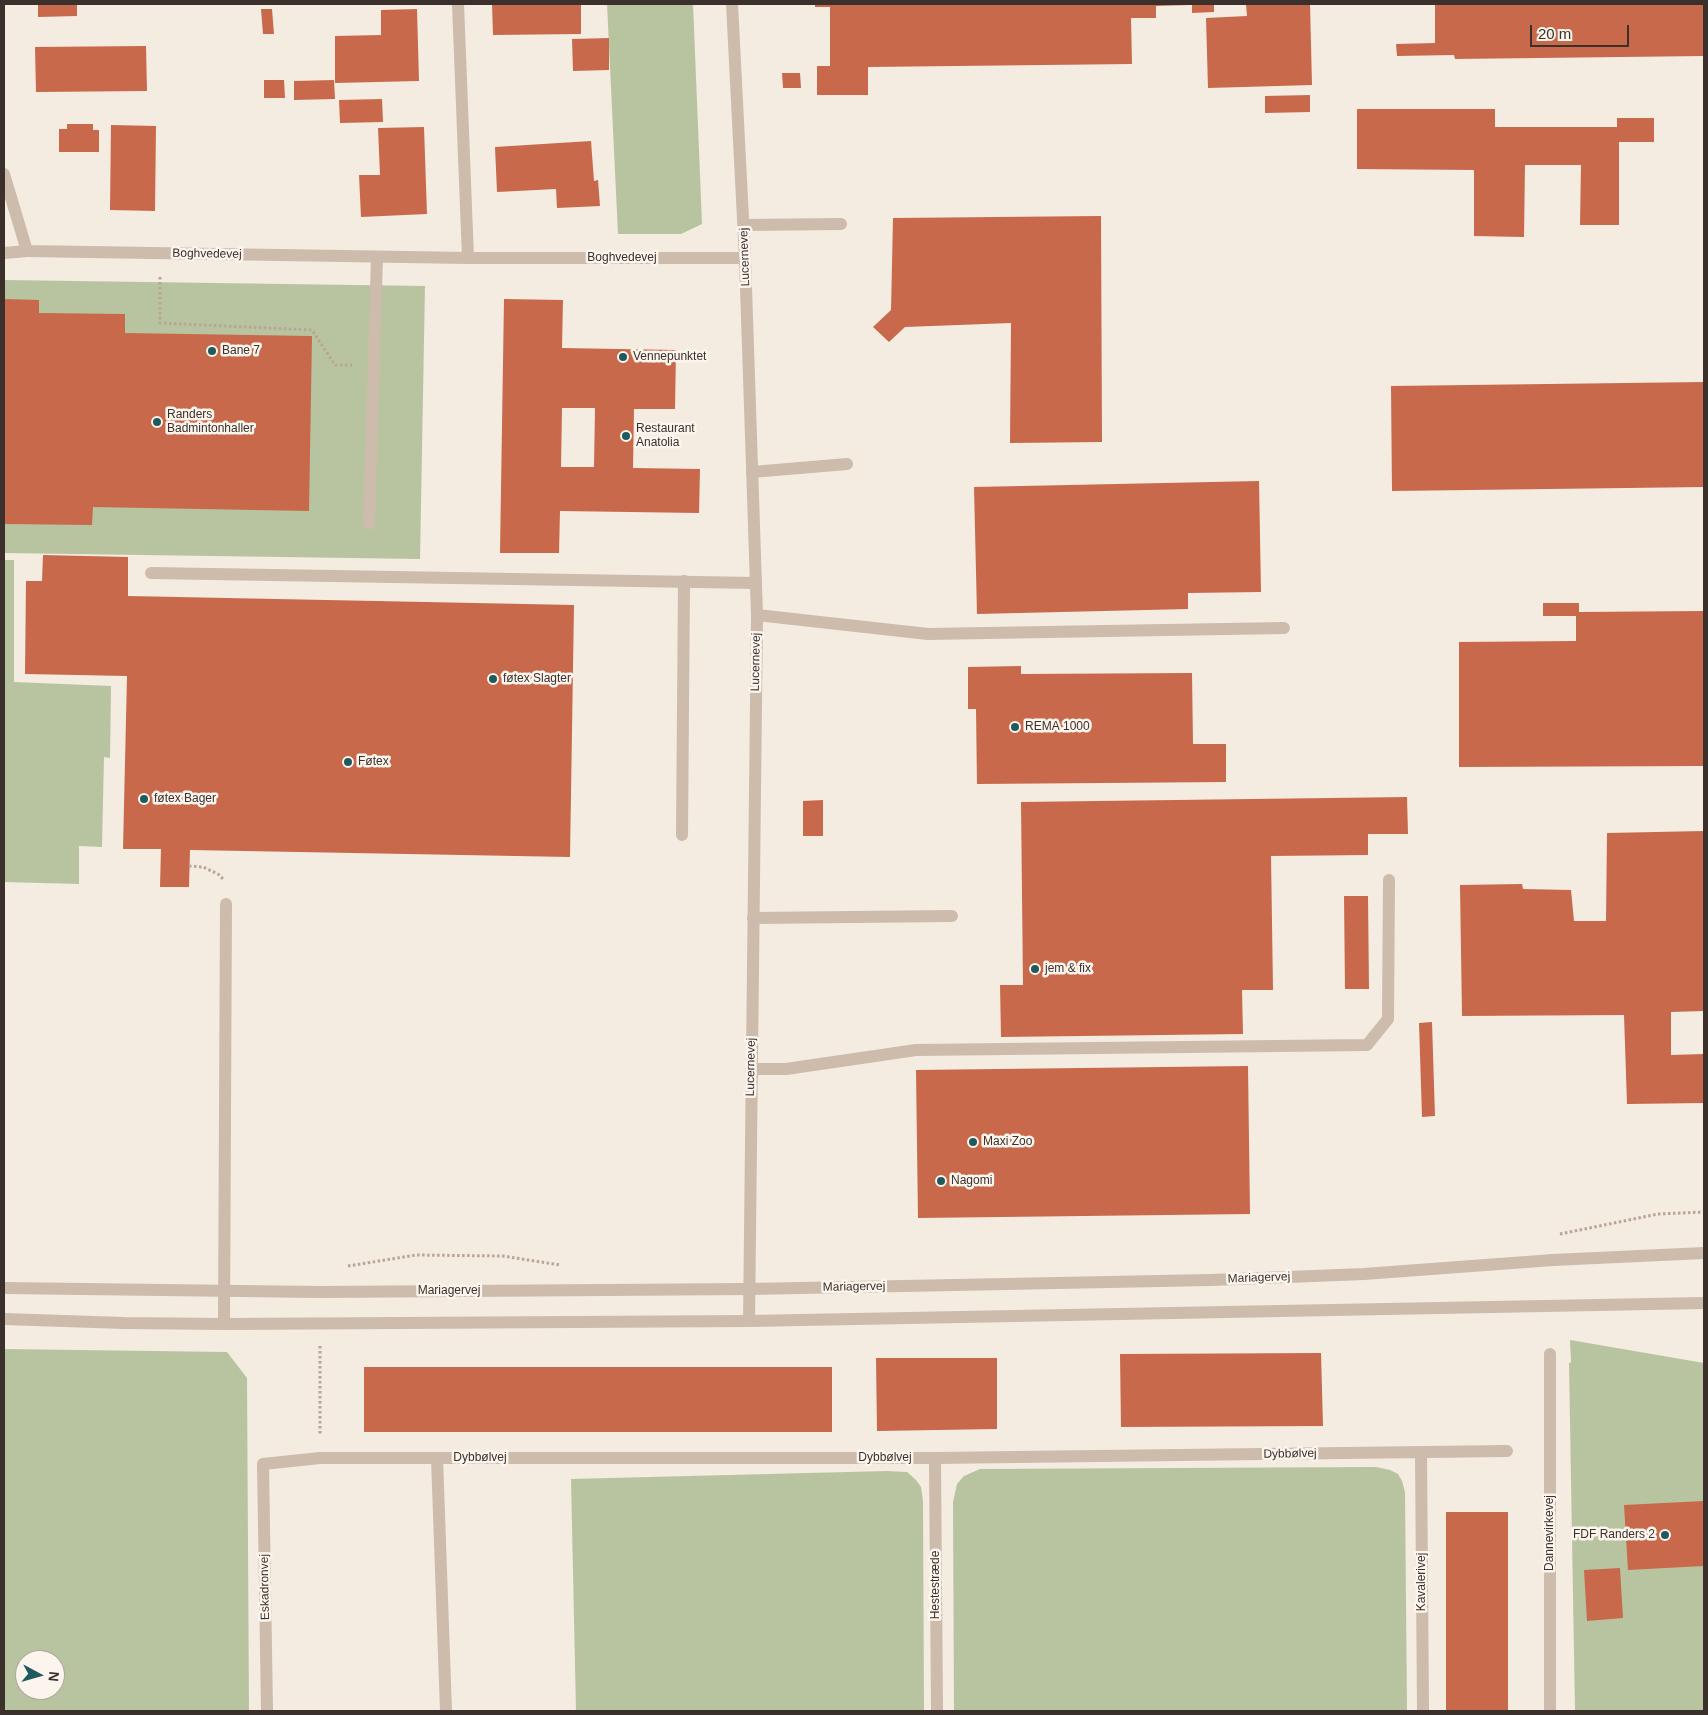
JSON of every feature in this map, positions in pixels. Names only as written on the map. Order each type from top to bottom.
[{"type":"street","points":[[458,4],[468,258]]},
{"type":"street","name":"Lucernevej","points":[[732,4],[744,225],[757,615],[749,1321]]},
{"type":"street","points":[[4,174],[27,251]]},
{"type":"street","points":[[744,225],[841,224]]},
{"type":"street","name":"Boghvedevej","points":[[4,253],[27,251],[468,258],[745,258]]},
{"type":"street","points":[[369,524],[377,257]]},
{"type":"street","points":[[752,472],[847,464]]},
{"type":"street","points":[[151,573],[756,583]]},
{"type":"street","points":[[682,835],[684,582]]},
{"type":"street","points":[[757,615],[928,634],[1284,628]]},
{"type":"street","points":[[751,1069],[786,1069],[916,1050],[1367,1045],[1388,1019],[1389,880]]},
{"type":"street","points":[[224,1324],[226,904]]},
{"type":"street","points":[[753,918],[952,916]]},
{"type":"street","name":"Mariagervej","points":[[4,1288],[320,1292],[749,1289],[1211,1280],[1364,1274],[1553,1260],[1704,1253]]},
{"type":"street","points":[[4,1319],[224,1324],[749,1321],[1527,1308],[1704,1303]]},
{"type":"street","name":"Dannevirkevej","points":[[1550,1354],[1550,1711]]},
{"type":"street","name":"Dybbølvej","points":[[263,1464],[320,1458],[935,1458],[1507,1451]]},
{"type":"street","name":"Kavalerivej","points":[[1422,1452],[1423,1711]]},
{"type":"street","points":[[438,1458],[446,1711]]},
{"type":"street","name":"Hestestræde","points":[[935,1458],[937,1711]]},
{"type":"street","name":"Eskadronvej","points":[[263,1464],[267,1711]]},
{"type":"path","points":[[159,254],[160,323],[312,330],[335,364],[374,367]]},
{"type":"path","points":[[189,866],[203,867],[218,874],[225,882],[226,904]]},
{"type":"path","points":[[320,1322],[320,1458]]},
{"type":"green space","points":[[607,4],[693,4],[702,224],[681,234],[618,234]]},
{"type":"green space","points":[[4,280],[425,286],[420,559],[4,553]]},
{"type":"green space","points":[[4,560],[14,560],[14,682],[111,686],[110,758],[104,757],[102,847],[79,846],[79,884],[4,882]]},
{"type":"green space","points":[[1570,1340],[1704,1363],[1704,1711],[1575,1711]]},
{"type":"green space","points":[[4,1349],[227,1352],[247,1378],[249,1711],[4,1711]]},
{"type":"green space","points":[[1376,1467],[1398,1474],[1405,1492],[1407,1711],[954,1711],[953,1502],[957,1484],[964,1476],[980,1469]]},
{"type":"green space","points":[[907,1472],[921,1487],[923,1501],[924,1711],[576,1711],[571,1479]]},
{"type":"building","points":[[38,4],[77,4],[77,16],[38,17]]},
{"type":"building","points":[[492,4],[581,4],[581,34],[493,35]]},
{"type":"building","points":[[815,4],[1189,5],[1156,6],[1156,18],[1131,18],[1132,64],[868,67],[868,95],[817,95],[817,66],[830,66],[830,7],[815,7]]},
{"type":"building","points":[[1192,4],[1214,4],[1214,12],[1192,13]]},
{"type":"building","points":[[1246,4],[1310,4],[1312,85],[1208,88],[1206,18],[1247,16]]},
{"type":"building","points":[[1435,4],[1704,4],[1704,56],[1455,59],[1454,55],[1397,56],[1396,44],[1435,43]]},
{"type":"building","points":[[261,9],[272,9],[274,34],[263,34]]},
{"type":"building","points":[[417,9],[419,81],[335,83],[335,36],[381,35],[381,10]]},
{"type":"building","points":[[609,38],[609,70],[573,71],[572,39]]},
{"type":"building","points":[[146,46],[147,91],[36,92],[35,47]]},
{"type":"building","points":[[782,73],[800,73],[801,88],[783,88]]},
{"type":"building","points":[[264,80],[284,80],[285,98],[264,98]]},
{"type":"building","points":[[334,80],[335,99],[294,100],[294,81]]},
{"type":"building","points":[[1310,95],[1310,112],[1265,113],[1265,96]]},
{"type":"building","points":[[382,99],[383,122],[340,123],[339,100]]},
{"type":"building","points":[[1357,109],[1495,109],[1495,127],[1617,127],[1617,118],[1654,118],[1654,142],[1619,142],[1619,225],[1580,225],[1581,165],[1525,165],[1524,237],[1474,236],[1474,170],[1357,169]]},
{"type":"building","points":[[67,124],[93,124],[93,130],[99,130],[99,152],[59,152],[59,129],[67,129]]},
{"type":"building","points":[[111,125],[156,126],[155,211],[110,210]]},
{"type":"building","points":[[424,127],[427,214],[361,217],[359,175],[380,175],[378,128]]},
{"type":"building","points":[[591,141],[594,181],[598,180],[600,206],[557,208],[556,189],[497,192],[495,147]]},
{"type":"building","points":[[1101,216],[1102,442],[1010,443],[1011,323],[905,327],[889,342],[873,327],[891,310],[893,218]]},
{"type":"building","name":"Randers Badmintonhaller","points":[[4,299],[39,300],[39,313],[125,314],[125,333],[312,336],[309,511],[93,507],[92,525],[4,524]]},
{"type":"building","points":[[504,299],[563,300],[562,348],[676,350],[675,409],[634,409],[633,468],[700,469],[699,513],[560,511],[559,553],[500,553]],"holes":[[[562,408],[595,408],[594,467],[561,467]]]},
{"type":"building","points":[[1704,382],[1704,487],[1392,491],[1391,386]]},
{"type":"building","points":[[1259,481],[1261,592],[1188,593],[1188,609],[977,614],[974,487]]},
{"type":"building","name":"Føtex","points":[[43,555],[128,557],[128,596],[574,605],[570,857],[190,850],[189,887],[160,887],[161,849],[123,849],[127,676],[25,674],[26,581],[42,581]]},
{"type":"building","points":[[1543,603],[1579,603],[1579,612],[1704,611],[1704,766],[1459,767],[1459,642],[1576,641],[1576,616],[1543,616]]},
{"type":"building","points":[[1021,666],[1021,674],[1192,673],[1193,744],[1226,744],[1226,782],[977,784],[976,709],[968,709],[968,667]]},
{"type":"building","points":[[1407,797],[1408,834],[1368,834],[1368,855],[1271,856],[1273,990],[1242,990],[1243,1034],[1001,1037],[1000,985],[1023,985],[1021,802]]},
{"type":"building","points":[[823,800],[823,836],[803,836],[803,801]]},
{"type":"building","points":[[1704,831],[1704,1011],[1671,1012],[1671,1055],[1704,1054],[1704,1103],[1627,1104],[1624,1015],[1462,1016],[1460,885],[1522,884],[1523,889],[1571,890],[1574,921],[1606,921],[1607,833]]},
{"type":"building","points":[[1344,896],[1368,896],[1369,989],[1345,989]]},
{"type":"building","points":[[1432,1022],[1435,1116],[1422,1117],[1419,1023]]},
{"type":"building","points":[[1248,1066],[1250,1214],[918,1218],[916,1070]]},
{"type":"building","points":[[1321,1353],[1323,1426],[1121,1427],[1120,1354]]},
{"type":"building","points":[[876,1358],[997,1358],[997,1429],[877,1431]]},
{"type":"building","points":[[364,1367],[832,1367],[832,1432],[364,1432]]},
{"type":"building","name":"FDF Randers 2","points":[[1704,1501],[1704,1566],[1628,1570],[1624,1505]]},
{"type":"building","points":[[1446,1512],[1508,1512],[1508,1711],[1446,1711]]},
{"type":"building","points":[[1620,1568],[1623,1618],[1587,1621],[1584,1570]]},
{"type":"place","name":"Bane 7","points":[[212,351]]},
{"type":"place","name":"Vennepunktet","points":[[623,357]]},
{"type":"place","name":"Randers Badmintonhaller","points":[[157,422]]},
{"type":"place","name":"Restaurant Anatolia","points":[[626,436]]},
{"type":"place","name":"føtex Slagter","points":[[493,679]]},
{"type":"place","name":"REMA 1000","points":[[1015,727]]},
{"type":"place","name":"Føtex","points":[[348,762]]},
{"type":"place","name":"føtex Bager","points":[[144,799]]},
{"type":"place","name":"jem & fix","points":[[1035,969]]},
{"type":"place","name":"Maxi Zoo","points":[[973,1142]]},
{"type":"place","name":"Nagomi","points":[[941,1181]]},
{"type":"place","name":"FDF Randers 2","points":[[1665,1535]]}]
